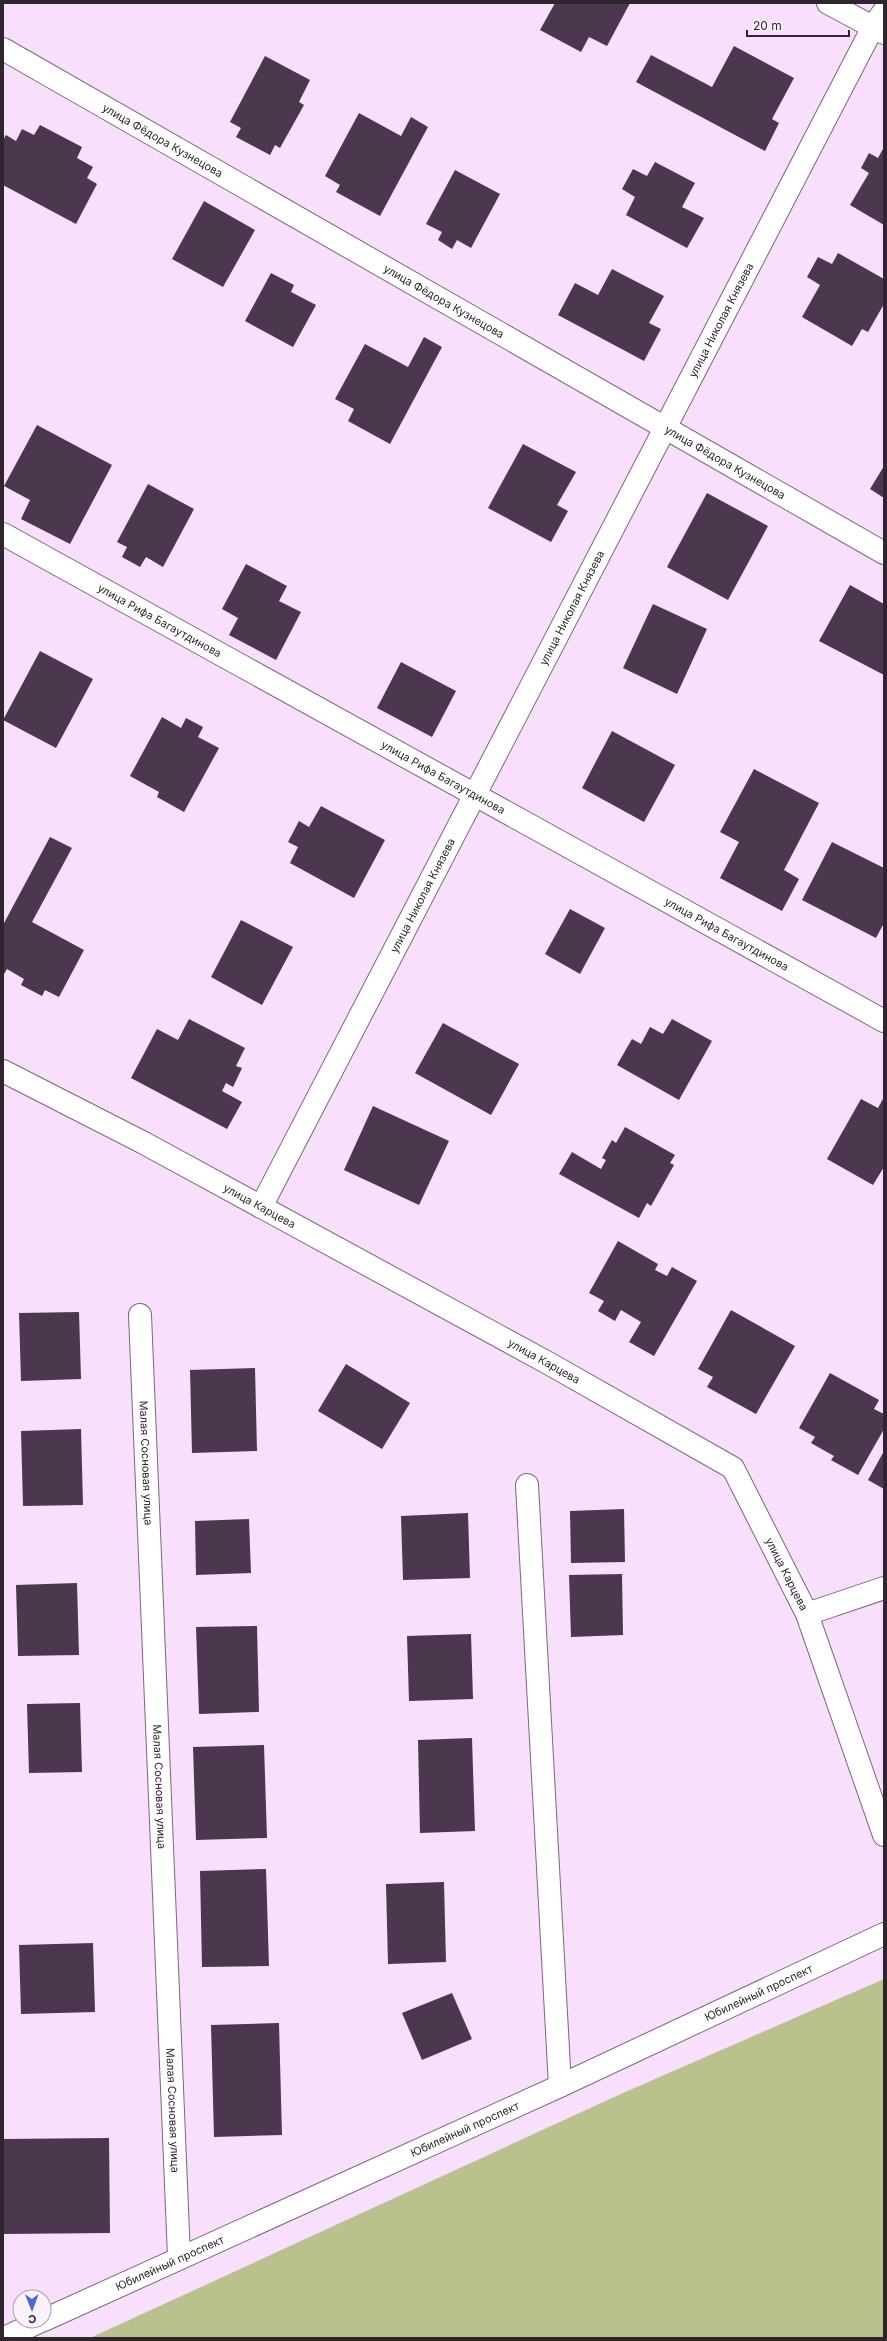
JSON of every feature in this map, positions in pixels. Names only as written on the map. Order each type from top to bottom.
[{"type":"street","points":[[828,3],[880,23]]},
{"type":"street","name":"улица Николая Князева","points":[[261,1207],[665,429],[880,23]]},
{"type":"street","name":"улица Фёдора Кузнецова","points":[[3,49],[884,553]]},
{"type":"street","name":"улица Рифа Багаутдинова","points":[[3,534],[884,1020]]},
{"type":"street","name":"улица Карцева","points":[[3,1071],[144,1143],[548,1363],[733,1468],[807,1614],[884,1835]]},
{"type":"street","name":"Малая Сосновая улица","points":[[140,1315],[180,2257]]},
{"type":"street","points":[[527,1485],[560,2086]]},
{"type":"street","points":[[807,1614],[884,1588]]},
{"type":"street","name":"Юбилейный проспект","points":[[52,2316],[560,2086],[884,1934]]},
{"type":"street","name":"Юбилейный проспект","points":[[4,2338],[24,2329]]},
{"type":"green space","points":[[884,1979],[884,2338],[90,2338],[623,2093]]},
{"type":"building","points":[[555,3],[630,3],[607,46],[589,37],[581,52],[540,30]]},
{"type":"building","points":[[734,46],[794,78],[772,119],[779,123],[765,151],[636,82],[651,55],[712,87]]},
{"type":"building","points":[[265,56],[310,80],[299,102],[304,105],[280,148],[275,145],[270,155],[236,137],[241,128],[230,122]]},
{"type":"building","points":[[359,113],[401,136],[411,117],[428,127],[380,216],[336,192],[340,185],[325,176]]},
{"type":"building","points":[[40,125],[82,147],[77,158],[93,167],[87,178],[97,184],[76,224],[3,185],[3,140],[6,135],[16,141],[22,129],[34,135]]},
{"type":"building","points":[[884,147],[884,225],[850,205],[869,173],[861,168],[869,153],[878,158]]},
{"type":"building","points":[[655,162],[695,183],[682,207],[704,218],[687,248],[626,215],[635,197],[622,189],[633,169],[647,176]]},
{"type":"building","points":[[455,170],[500,194],[471,248],[457,240],[452,249],[438,240],[442,232],[426,224]]},
{"type":"building","points":[[204,201],[255,230],[223,287],[172,259]]},
{"type":"building","points":[[838,253],[884,279],[884,304],[868,332],[862,329],[852,346],[802,317],[820,285],[807,277],[818,257],[832,264]]},
{"type":"building","points":[[612,269],[664,296],[649,323],[661,329],[644,361],[558,315],[575,283],[598,295]]},
{"type":"building","points":[[271,273],[294,285],[291,292],[316,305],[293,347],[245,321]]},
{"type":"building","points":[[424,337],[442,347],[390,444],[348,421],[354,409],[335,399],[365,344],[408,367]]},
{"type":"building","points":[[37,425],[112,465],[70,544],[21,519],[30,500],[4,486]]},
{"type":"building","points":[[523,444],[576,472],[557,505],[568,511],[551,542],[488,508]]},
{"type":"building","points":[[884,466],[884,498],[870,489]]},
{"type":"building","points":[[148,484],[194,509],[163,567],[146,557],[140,567],[122,557],[127,547],[117,542]]},
{"type":"building","points":[[707,493],[768,526],[728,600],[667,567]]},
{"type":"building","points":[[246,564],[287,586],[279,601],[301,612],[276,660],[229,635],[238,618],[222,609]]},
{"type":"building","points":[[850,585],[884,604],[884,675],[819,641]]},
{"type":"building","points":[[653,604],[707,629],[677,694],[623,668]]},
{"type":"building","points":[[40,651],[93,679],[56,748],[3,720]]},
{"type":"building","points":[[401,662],[456,691],[432,737],[377,708]]},
{"type":"building","points":[[162,717],[181,728],[186,718],[203,727],[198,737],[219,748],[184,812],[157,797],[159,792],[130,776]]},
{"type":"building","points":[[612,731],[675,765],[644,822],[582,788]]},
{"type":"building","points":[[754,769],[819,803],[784,870],[799,879],[782,911],[720,878],[739,842],[720,832]]},
{"type":"building","points":[[321,806],[385,840],[354,898],[290,863],[298,847],[288,842],[299,821],[309,827]]},
{"type":"building","points":[[50,837],[72,848],[32,922],[84,950],[59,997],[45,990],[42,996],[21,985],[24,979],[7,969],[3,976],[3,925]]},
{"type":"building","points":[[832,842],[884,868],[884,923],[876,938],[802,900]]},
{"type":"building","points":[[570,909],[605,928],[580,974],[545,954]]},
{"type":"building","points":[[241,920],[293,947],[262,1005],[211,977]]},
{"type":"building","points":[[189,1019],[245,1048],[236,1066],[242,1068],[233,1087],[226,1083],[222,1091],[242,1102],[227,1129],[131,1078],[157,1029],[178,1040]]},
{"type":"building","points":[[672,1019],[712,1041],[679,1100],[617,1065],[632,1039],[641,1044],[650,1027],[663,1034]]},
{"type":"building","points":[[443,1023],[519,1064],[491,1115],[415,1073]]},
{"type":"building","points":[[884,1097],[884,1167],[873,1185],[827,1159],[861,1099],[878,1108]]},
{"type":"building","points":[[373,1106],[449,1141],[419,1205],[344,1170]]},
{"type":"building","points":[[625,1127],[675,1155],[670,1163],[674,1165],[651,1206],[647,1203],[639,1218],[559,1174],[572,1152],[601,1169],[606,1160],[602,1158],[612,1140],[616,1143]]},
{"type":"building","points":[[618,1241],[658,1264],[655,1270],[667,1276],[672,1267],[697,1281],[654,1356],[629,1342],[641,1322],[621,1310],[615,1321],[598,1311],[604,1301],[589,1293]]},
{"type":"building","points":[[731,1310],[795,1346],[756,1414],[707,1387],[713,1377],[698,1369]]},
{"type":"building","points":[[79,1312],[81,1379],[21,1381],[19,1313]]},
{"type":"building","points":[[346,1364],[410,1403],[382,1449],[318,1411]]},
{"type":"building","points":[[255,1368],[257,1451],[192,1453],[190,1370]]},
{"type":"building","points":[[830,1373],[879,1400],[874,1409],[884,1414],[884,1429],[858,1475],[831,1460],[834,1456],[811,1443],[815,1437],[799,1428]]},
{"type":"building","points":[[81,1429],[83,1505],[23,1506],[21,1431]]},
{"type":"building","points":[[884,1451],[884,1489],[868,1480]]},
{"type":"building","points":[[624,1509],[625,1562],[571,1563],[570,1511]]},
{"type":"building","points":[[468,1513],[470,1578],[403,1580],[401,1516]]},
{"type":"building","points":[[249,1519],[251,1573],[196,1575],[195,1521]]},
{"type":"building","points":[[622,1574],[623,1635],[571,1637],[569,1575]]},
{"type":"building","points":[[77,1583],[79,1655],[18,1656],[16,1585]]},
{"type":"building","points":[[257,1626],[259,1712],[199,1714],[196,1627]]},
{"type":"building","points":[[471,1634],[473,1699],[409,1701],[407,1636]]},
{"type":"building","points":[[80,1703],[82,1772],[29,1773],[27,1704]]},
{"type":"building","points":[[472,1738],[475,1831],[420,1833],[418,1740]]},
{"type":"building","points":[[264,1745],[267,1838],[196,1840],[193,1747]]},
{"type":"building","points":[[266,1869],[269,1966],[202,1967],[200,1871]]},
{"type":"building","points":[[444,1882],[446,1962],[388,1964],[386,1884]]},
{"type":"building","points":[[93,1943],[95,2012],[21,2014],[19,1945]]},
{"type":"building","points":[[452,1993],[472,2039],[422,2060],[402,2013]]},
{"type":"building","points":[[279,2023],[282,2135],[214,2137],[211,2025]]},
{"type":"building","points":[[109,2138],[110,2233],[3,2234],[3,2139]]}]
